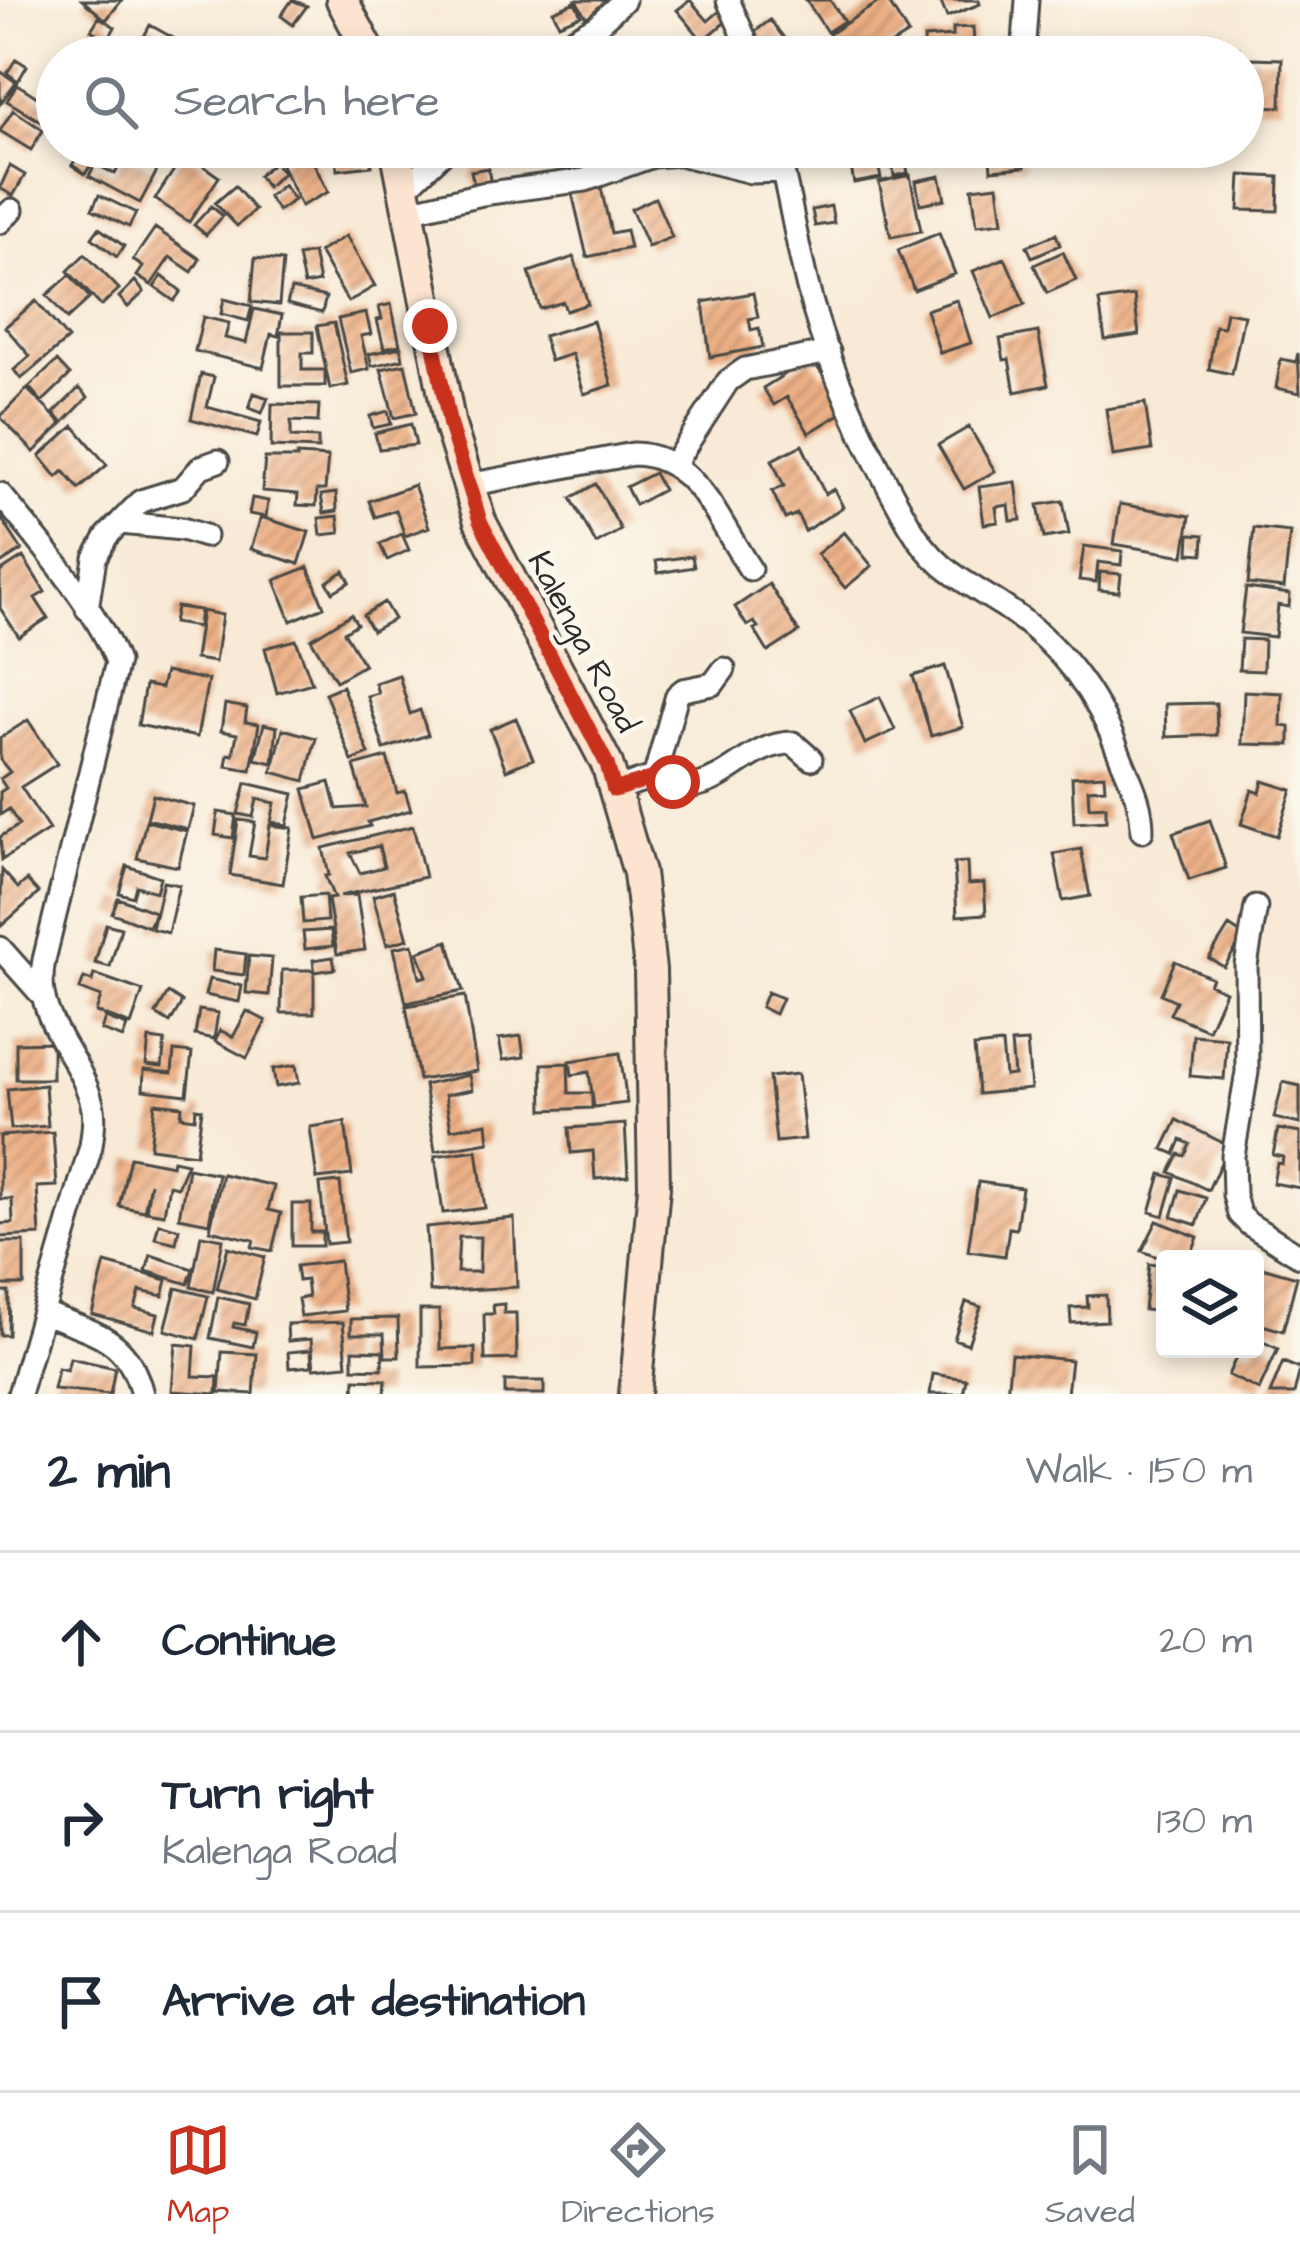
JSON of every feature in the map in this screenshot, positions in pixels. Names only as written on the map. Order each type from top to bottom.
[{"type":"main road","points":[[342,0],[361,36]]},
{"type":"main road","name":"Kalenga Road","points":[[401,168],[450,426],[480,521],[607,764],[638,873],[650,970],[654,1187],[635,1394]]},
{"type":"street","points":[[578,36],[624,0]]},
{"type":"street","points":[[728,0],[743,36]]},
{"type":"street","points":[[1024,36],[1027,0]]},
{"type":"street","points":[[407,200],[432,168]]},
{"type":"street","points":[[407,200],[585,180],[619,168]]},
{"type":"street","points":[[735,168],[783,171]]},
{"type":"street","points":[[782,168],[808,290],[829,352],[886,478],[928,554],[945,572],[1006,608],[1067,659],[1084,681],[1139,796],[1142,831]]},
{"type":"street","points":[[674,464],[728,381],[745,369],[829,352]]},
{"type":"street","points":[[468,485],[633,454],[658,457],[674,464],[699,488],[750,569]]},
{"type":"street","points":[[87,609],[95,558],[121,523],[141,501],[183,488],[201,467],[218,460]]},
{"type":"street","points":[[0,494],[87,609],[117,662],[40,993]]},
{"type":"street","points":[[121,523],[205,536]]},
{"type":"street","points":[[654,778],[677,695],[713,684],[724,669]]},
{"type":"street","points":[[614,790],[654,778],[682,786],[699,785],[756,751],[780,743],[793,743],[811,759]]},
{"type":"street","points":[[1256,907],[1246,965],[1247,1072],[1233,1156],[1234,1195],[1239,1214],[1249,1224],[1300,1256]]},
{"type":"street","points":[[0,948],[40,993],[95,1116],[91,1146],[20,1394]]},
{"type":"street","points":[[43,1312],[117,1344],[128,1356],[142,1394]]},
{"type":"building","points":[[82,0],[122,0],[106,20]]},
{"type":"building","points":[[292,0],[307,6],[293,25],[281,16]]},
{"type":"building","points":[[576,0],[605,0],[608,5],[586,17]]},
{"type":"building","points":[[690,0],[708,21],[722,9],[730,18],[709,36],[699,36],[677,10]]},
{"type":"building","points":[[806,0],[830,0],[844,21],[827,32]]},
{"type":"building","points":[[887,0],[908,34],[830,36]]},
{"type":"building","points":[[940,0],[979,0],[980,4],[947,17]]},
{"type":"building","points":[[575,2],[581,15],[559,24],[553,11]]},
{"type":"building","points":[[99,17],[115,27],[110,36],[91,30]]},
{"type":"building","points":[[770,20],[782,36],[755,36],[753,33]]},
{"type":"building","points":[[150,25],[170,36],[144,36]]},
{"type":"building","points":[[973,27],[974,36],[953,36],[953,28]]},
{"type":"building","points":[[1264,58],[1282,59],[1281,107],[1264,106]]},
{"type":"building","points":[[16,59],[27,66],[18,81],[7,73]]},
{"type":"building","points":[[0,71],[16,82],[0,104]]},
{"type":"building","points":[[17,84],[36,96],[36,119],[7,101]]},
{"type":"building","points":[[13,110],[36,125],[36,142],[31,150],[0,131]]},
{"type":"building","points":[[10,166],[25,175],[13,196],[0,188]]},
{"type":"building","points":[[93,168],[115,174],[118,168],[157,171],[140,203],[89,176]]},
{"type":"building","points":[[175,168],[206,168],[219,177],[189,222],[155,199]]},
{"type":"building","points":[[267,168],[283,173],[267,187],[258,176]]},
{"type":"building","points":[[282,168],[316,168],[328,192],[301,206]]},
{"type":"building","points":[[488,168],[492,191],[476,194],[471,171]]},
{"type":"building","points":[[851,168],[879,168],[881,178],[854,183]]},
{"type":"building","points":[[893,168],[907,168],[908,173],[894,176]]},
{"type":"building","points":[[598,174],[611,233],[626,230],[630,248],[587,257],[569,180]]},
{"type":"building","points":[[910,175],[921,231],[891,237],[879,182]]},
{"type":"building","points":[[1241,175],[1279,177],[1278,211],[1239,210]]},
{"type":"building","points":[[940,176],[945,199],[920,204],[916,181]]},
{"type":"building","points":[[283,185],[294,200],[278,211],[268,197]]},
{"type":"building","points":[[998,185],[1003,222],[977,225],[972,188]]},
{"type":"building","points":[[235,186],[255,210],[237,226],[215,203]]},
{"type":"building","points":[[99,195],[136,213],[129,227],[92,209]]},
{"type":"building","points":[[655,198],[672,237],[648,247],[631,209]]},
{"type":"building","points":[[211,206],[223,216],[206,235],[194,225]]},
{"type":"building","points":[[831,206],[834,223],[815,226],[812,210]]},
{"type":"building","points":[[99,228],[124,246],[117,257],[92,238]]},
{"type":"building","points":[[155,228],[200,259],[192,272],[170,257],[151,285],[137,276],[143,267],[133,260]]},
{"type":"building","points":[[939,233],[955,274],[914,290],[898,250]]},
{"type":"building","points":[[1056,234],[1060,245],[1032,257],[1027,246]]},
{"type":"building","points":[[346,236],[375,286],[348,302],[319,252]]},
{"type":"building","points":[[1063,252],[1076,280],[1047,293],[1034,265]]},
{"type":"building","points":[[313,253],[319,282],[304,285],[298,256]]},
{"type":"building","points":[[85,254],[119,289],[101,306],[68,271]]},
{"type":"building","points":[[574,257],[588,304],[566,311],[563,302],[540,309],[529,272]]},
{"type":"building","points":[[255,258],[283,261],[279,305],[251,302]]},
{"type":"building","points":[[1005,258],[1025,304],[993,318],[973,271]]},
{"type":"building","points":[[70,275],[90,298],[67,319],[47,295]]},
{"type":"building","points":[[162,276],[181,291],[174,301],[154,287]]},
{"type":"building","points":[[135,281],[144,292],[128,307],[119,297]]},
{"type":"building","points":[[291,289],[326,297],[322,313],[287,304]]},
{"type":"building","points":[[753,293],[758,317],[749,319],[751,330],[759,328],[763,347],[710,357],[703,302]]},
{"type":"building","points":[[1134,296],[1139,335],[1105,340],[1099,301]]},
{"type":"building","points":[[224,299],[252,306],[248,321],[221,314]]},
{"type":"building","points":[[957,300],[971,343],[940,353],[926,310]]},
{"type":"building","points":[[36,301],[68,339],[21,379],[14,370],[30,356],[5,327]]},
{"type":"building","points":[[391,304],[400,345],[384,348],[379,307]]},
{"type":"building","points":[[254,309],[282,315],[278,336],[271,334],[263,368],[195,351],[203,317],[229,323],[225,338],[246,343]]},
{"type":"building","points":[[1226,312],[1244,315],[1232,374],[1209,369],[1215,326],[1223,327]]},
{"type":"building","points":[[366,313],[371,334],[361,336],[369,369],[351,373],[338,319]]},
{"type":"building","points":[[593,321],[612,385],[584,394],[572,354],[550,361],[543,336]]},
{"type":"building","points":[[334,323],[348,385],[330,389],[317,326]]},
{"type":"building","points":[[281,332],[313,332],[313,353],[302,353],[302,370],[325,370],[325,386],[281,386]]},
{"type":"building","points":[[1038,332],[1048,385],[1015,392],[1000,339]]},
{"type":"building","points":[[401,347],[403,359],[372,366],[369,354]]},
{"type":"building","points":[[1298,353],[1300,393],[1276,388],[1281,359],[1296,362]]},
{"type":"building","points":[[811,358],[822,374],[827,371],[850,408],[809,433],[787,397],[774,405],[763,388]]},
{"type":"building","points":[[57,361],[70,375],[42,402],[29,387]]},
{"type":"building","points":[[405,364],[416,413],[394,418],[381,369]]},
{"type":"building","points":[[201,374],[214,377],[207,407],[261,422],[257,437],[191,419]]},
{"type":"building","points":[[79,388],[88,397],[63,423],[54,413]]},
{"type":"building","points":[[27,389],[62,424],[34,452],[0,417]]},
{"type":"building","points":[[254,393],[268,398],[262,413],[249,408]]},
{"type":"building","points":[[1145,403],[1152,450],[1113,456],[1106,409]]},
{"type":"building","points":[[272,404],[319,405],[318,422],[291,421],[291,437],[318,438],[318,449],[271,447]]},
{"type":"building","points":[[388,411],[391,424],[373,428],[370,416]]},
{"type":"building","points":[[411,424],[416,445],[379,449],[375,433]]},
{"type":"building","points":[[74,426],[107,465],[79,489],[64,471],[57,477],[40,456]]},
{"type":"building","points":[[969,427],[995,471],[964,489],[938,445]]},
{"type":"building","points":[[802,445],[825,494],[834,489],[843,507],[805,531],[797,514],[785,519],[772,491],[784,486],[772,460]]},
{"type":"building","points":[[328,457],[325,490],[317,490],[316,506],[297,505],[298,494],[262,491],[265,458]]},
{"type":"building","points":[[654,473],[663,490],[635,505],[626,487]]},
{"type":"building","points":[[1016,482],[1021,520],[1011,521],[1009,505],[996,507],[998,522],[984,524],[979,487]]},
{"type":"building","points":[[596,484],[621,530],[596,544],[571,498]]},
{"type":"building","points":[[414,485],[429,527],[405,536],[396,510],[375,517],[369,501]]},
{"type":"building","points":[[336,493],[337,511],[324,513],[321,495]]},
{"type":"building","points":[[252,498],[268,501],[266,517],[249,514]]},
{"type":"building","points":[[1063,501],[1069,534],[1044,538],[1038,505]]},
{"type":"building","points":[[1120,504],[1190,516],[1184,556],[1114,544]]},
{"type":"building","points":[[0,516],[22,550],[0,564]]},
{"type":"building","points":[[338,516],[340,533],[321,535],[319,518]]},
{"type":"building","points":[[261,517],[309,532],[299,564],[251,549]]},
{"type":"building","points":[[1254,528],[1290,532],[1284,588],[1248,584]]},
{"type":"building","points":[[844,532],[872,566],[845,588],[817,554]]},
{"type":"building","points":[[402,534],[409,550],[387,560],[380,544]]},
{"type":"building","points":[[1190,534],[1204,535],[1203,554],[1189,553]]},
{"type":"building","points":[[1084,546],[1122,551],[1121,565],[1098,562],[1096,582],[1079,580]]},
{"type":"building","points":[[692,556],[694,567],[658,573],[656,561]]},
{"type":"building","points":[[23,557],[45,592],[35,598],[48,618],[19,637],[0,608],[0,572]]},
{"type":"building","points":[[308,567],[324,607],[291,621],[275,580]]},
{"type":"building","points":[[344,571],[350,582],[333,592],[327,582]]},
{"type":"building","points":[[1100,572],[1121,574],[1119,592],[1099,590]]},
{"type":"building","points":[[769,584],[799,632],[768,652],[754,629],[758,627],[754,622],[747,626],[735,607]]},
{"type":"building","points":[[1246,588],[1290,594],[1289,607],[1278,605],[1275,637],[1240,633]]},
{"type":"building","points":[[384,602],[394,619],[372,631],[363,615]]},
{"type":"building","points":[[176,607],[200,610],[198,627],[173,623]]},
{"type":"building","points":[[202,611],[222,615],[215,662],[195,659]]},
{"type":"building","points":[[351,614],[357,624],[344,632],[364,665],[336,681],[311,639]]},
{"type":"building","points":[[1241,639],[1264,640],[1263,671],[1239,670]]},
{"type":"building","points":[[296,640],[312,683],[277,693],[265,648]]},
{"type":"building","points":[[945,666],[963,727],[931,736],[913,676]]},
{"type":"building","points":[[165,672],[208,680],[197,737],[138,725],[145,685],[161,688]]},
{"type":"building","points":[[399,675],[410,714],[420,710],[428,735],[384,749],[367,696],[378,693],[375,683]]},
{"type":"building","points":[[342,686],[369,754],[352,761],[325,693]]},
{"type":"building","points":[[1244,691],[1282,693],[1281,726],[1290,727],[1290,745],[1242,744]]},
{"type":"building","points":[[880,697],[895,730],[865,744],[850,711]]},
{"type":"building","points":[[1216,703],[1217,735],[1166,737],[1165,704]]},
{"type":"building","points":[[225,704],[247,708],[245,722],[259,724],[251,770],[226,766],[237,734],[221,731]]},
{"type":"building","points":[[516,718],[533,759],[506,770],[490,729]]},
{"type":"building","points":[[28,720],[57,764],[21,787],[49,830],[2,860],[0,837],[19,825],[9,809],[0,815],[0,792],[6,788],[0,779],[10,772],[0,760],[0,738]]},
{"type":"building","points":[[264,724],[277,727],[273,763],[255,759]]},
{"type":"building","points":[[283,729],[316,738],[305,781],[272,772]]},
{"type":"building","points":[[387,757],[397,793],[405,791],[411,810],[318,840],[304,789],[330,782],[337,809],[366,807],[354,766]]},
{"type":"building","points":[[1104,775],[1105,788],[1088,789],[1089,807],[1106,806],[1106,821],[1074,823],[1072,777]]},
{"type":"building","points":[[1263,781],[1292,790],[1277,836],[1241,824],[1252,790],[1260,793]]},
{"type":"building","points":[[246,783],[294,794],[287,825],[271,822],[275,803],[257,799],[253,817],[238,814]]},
{"type":"building","points":[[153,795],[194,806],[188,829],[147,819]]},
{"type":"building","points":[[218,812],[236,815],[233,838],[215,835]]},
{"type":"building","points":[[238,820],[255,822],[249,856],[265,858],[270,825],[292,828],[283,884],[230,875]]},
{"type":"building","points":[[1210,820],[1226,868],[1189,880],[1173,833]]},
{"type":"building","points":[[146,821],[187,831],[178,867],[137,858]]},
{"type":"building","points":[[413,826],[425,877],[340,896],[357,895],[365,950],[337,954],[328,899],[334,898],[325,876],[329,875],[323,848]],"holes":[[[379,846],[384,867],[360,873],[350,853]]]},
{"type":"building","points":[[1081,849],[1090,896],[1063,901],[1054,854]]},
{"type":"building","points":[[967,862],[968,884],[984,883],[986,914],[957,916],[954,863]]},
{"type":"building","points":[[127,866],[160,877],[156,892],[136,886],[133,897],[119,893]]},
{"type":"building","points":[[2,870],[18,888],[27,880],[39,893],[0,927]]},
{"type":"building","points":[[163,882],[179,885],[168,933],[152,929]]},
{"type":"building","points":[[394,890],[408,939],[387,945],[373,896]]},
{"type":"building","points":[[325,895],[327,921],[303,923],[301,897]]},
{"type":"building","points":[[118,898],[155,912],[149,927],[112,913]]},
{"type":"building","points":[[106,924],[121,928],[110,967],[95,963]]},
{"type":"building","points":[[1229,926],[1244,936],[1224,967],[1209,958]]},
{"type":"building","points":[[331,930],[333,946],[305,949],[303,932]]},
{"type":"building","points":[[448,941],[463,991],[406,1003],[394,948],[413,944],[420,978],[427,976],[418,952]]},
{"type":"building","points":[[214,950],[246,954],[244,975],[212,971]]},
{"type":"building","points":[[249,956],[272,958],[269,995],[246,993]]},
{"type":"building","points":[[333,957],[335,969],[315,972],[313,960]]},
{"type":"building","points":[[1175,961],[1212,978],[1209,984],[1225,991],[1208,1030],[1170,1014],[1176,1001],[1161,994]]},
{"type":"building","points":[[282,970],[314,970],[314,1013],[281,1013]]},
{"type":"building","points":[[94,974],[143,991],[131,1025],[96,1012],[101,997],[80,989],[84,978],[92,981]]},
{"type":"building","points":[[209,979],[242,986],[239,1002],[205,995]]},
{"type":"building","points":[[767,992],[782,998],[775,1014],[761,1007]]},
{"type":"building","points":[[168,993],[182,1002],[170,1023],[156,1014]]},
{"type":"building","points":[[465,996],[477,1071],[419,1080],[406,1006]]},
{"type":"building","points":[[199,1010],[218,1013],[214,1039],[195,1035]]},
{"type":"building","points":[[247,1011],[266,1021],[247,1058],[215,1041],[220,1030],[233,1037]]},
{"type":"building","points":[[105,1018],[127,1026],[123,1038],[101,1030]]},
{"type":"building","points":[[1193,1035],[1227,1038],[1224,1079],[1190,1076]]},
{"type":"building","points":[[521,1036],[524,1057],[503,1060],[499,1039]]},
{"type":"building","points":[[149,1039],[165,1041],[162,1067],[146,1065]]},
{"type":"building","points":[[52,1042],[52,1079],[16,1079],[16,1043]]},
{"type":"building","points":[[1027,1042],[1031,1089],[978,1094],[974,1047],[1002,1044],[1005,1076],[1014,1075],[1011,1043]]},
{"type":"building","points":[[174,1051],[192,1053],[187,1095],[143,1090],[144,1070],[172,1073]]},
{"type":"building","points":[[620,1053],[627,1103],[594,1107],[589,1072],[572,1075],[570,1061]]},
{"type":"building","points":[[568,1063],[569,1093],[592,1093],[592,1108],[543,1110],[542,1064]]},
{"type":"building","points":[[296,1065],[299,1083],[276,1087],[273,1069]]},
{"type":"building","points":[[798,1074],[805,1139],[776,1142],[769,1077]]},
{"type":"building","points":[[469,1075],[472,1090],[445,1095],[451,1129],[487,1123],[489,1142],[435,1151],[424,1085]]},
{"type":"building","points":[[1283,1082],[1300,1086],[1300,1124],[1274,1118]]},
{"type":"building","points":[[45,1085],[48,1126],[11,1129],[7,1089]]},
{"type":"building","points":[[155,1103],[182,1106],[181,1116],[195,1118],[196,1108],[202,1109],[196,1154],[150,1148]]},
{"type":"building","points":[[1177,1120],[1229,1146],[1208,1190],[1170,1172],[1190,1144],[1181,1140],[1175,1154],[1163,1149]]},
{"type":"building","points":[[345,1122],[352,1175],[317,1179],[310,1127]]},
{"type":"building","points":[[625,1124],[628,1176],[595,1179],[593,1151],[571,1153],[569,1128]]},
{"type":"building","points":[[1278,1129],[1300,1133],[1300,1188],[1273,1183],[1283,1157],[1273,1155]]},
{"type":"building","points":[[53,1132],[57,1186],[37,1187],[40,1235],[0,1237],[0,1224],[13,1223],[12,1199],[0,1199],[0,1136]]},
{"type":"building","points":[[477,1150],[485,1208],[443,1213],[435,1156]]},
{"type":"building","points":[[130,1157],[187,1163],[177,1187],[169,1185],[164,1214],[146,1211],[150,1183],[144,1211],[119,1206]]},
{"type":"building","points":[[188,1168],[218,1174],[209,1223],[179,1217]]},
{"type":"building","points":[[222,1174],[274,1186],[268,1210],[281,1213],[272,1251],[252,1247],[254,1240],[210,1230]]},
{"type":"building","points":[[1161,1174],[1175,1178],[1164,1216],[1150,1212]]},
{"type":"building","points":[[340,1182],[346,1242],[326,1244],[320,1184]]},
{"type":"building","points":[[978,1182],[1022,1188],[1016,1229],[1009,1228],[1005,1256],[968,1251]]},
{"type":"building","points":[[1180,1190],[1206,1198],[1197,1225],[1172,1217]]},
{"type":"building","points":[[292,1204],[311,1204],[311,1232],[322,1232],[322,1246],[292,1246]]},
{"type":"building","points":[[514,1218],[517,1287],[430,1292],[426,1227]],"holes":[[[459,1237],[480,1237],[479,1272],[457,1272]]]},
{"type":"building","points":[[1157,1221],[1198,1237],[1193,1250],[1156,1250],[1156,1256],[1142,1251]]},
{"type":"building","points":[[159,1223],[179,1229],[176,1243],[155,1238]]},
{"type":"building","points":[[201,1235],[223,1239],[213,1292],[191,1287]]},
{"type":"building","points":[[0,1242],[24,1242],[24,1285],[0,1285]]},
{"type":"building","points":[[228,1247],[265,1257],[255,1299],[217,1289]]},
{"type":"building","points":[[151,1255],[193,1269],[188,1284],[146,1271]]},
{"type":"building","points":[[339,1261],[345,1311],[301,1316],[298,1299],[308,1297],[306,1280],[298,1281],[296,1266]]},
{"type":"building","points":[[105,1263],[167,1280],[163,1296],[140,1291],[135,1308],[158,1314],[154,1331],[92,1314]]},
{"type":"building","points":[[1149,1264],[1156,1265],[1156,1311],[1144,1310]]},
{"type":"building","points":[[1264,1268],[1297,1277],[1283,1331],[1264,1326]]},
{"type":"building","points":[[176,1288],[208,1296],[198,1339],[165,1330]]},
{"type":"building","points":[[0,1292],[9,1292],[8,1335],[0,1335]]},
{"type":"building","points":[[1106,1295],[1107,1321],[1071,1323],[1070,1308],[1088,1307],[1087,1296]]},
{"type":"building","points":[[218,1297],[249,1304],[245,1325],[234,1323],[233,1327],[256,1332],[253,1347],[210,1338]]},
{"type":"building","points":[[966,1302],[981,1307],[968,1344],[954,1339]]},
{"type":"building","points":[[504,1304],[504,1313],[516,1313],[517,1359],[485,1360],[484,1314],[494,1314],[493,1305]]},
{"type":"building","points":[[420,1310],[439,1310],[440,1349],[475,1348],[475,1366],[420,1367]]},
{"type":"building","points":[[398,1318],[399,1357],[385,1357],[384,1334],[351,1334],[351,1319]]},
{"type":"building","points":[[343,1322],[347,1365],[314,1368],[311,1339],[288,1341],[287,1324]]},
{"type":"building","points":[[1264,1342],[1278,1349],[1259,1390],[1228,1375],[1236,1358],[1264,1358]]},
{"type":"building","points":[[176,1344],[195,1346],[193,1376],[218,1377],[217,1394],[172,1391]]},
{"type":"building","points":[[311,1350],[312,1366],[289,1368],[288,1352]]},
{"type":"building","points":[[353,1350],[383,1351],[382,1369],[353,1368]]},
{"type":"building","points":[[222,1352],[257,1354],[254,1394],[219,1392]]},
{"type":"building","points":[[1011,1354],[1071,1360],[1067,1394],[1007,1394]]},
{"type":"building","points":[[70,1358],[115,1368],[110,1394],[53,1389],[58,1368],[67,1370]]},
{"type":"building","points":[[1283,1362],[1300,1369],[1294,1394],[1270,1394]]},
{"type":"building","points":[[933,1374],[966,1379],[963,1394],[930,1394]]},
{"type":"building","points":[[355,1379],[386,1380],[385,1394],[354,1394]]},
{"type":"building","points":[[505,1381],[544,1381],[544,1394],[505,1394]]},
{"type":"route","points":[[430,326],[450,426],[480,521],[607,764],[614,790],[654,778],[673,782]]}]
